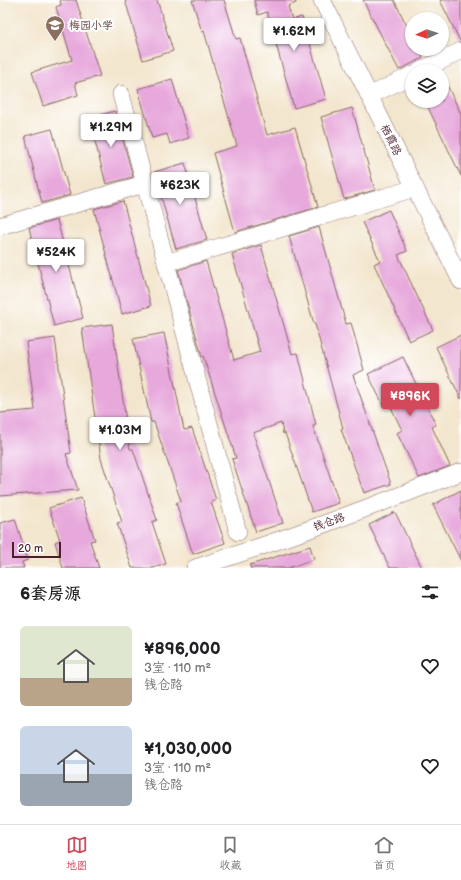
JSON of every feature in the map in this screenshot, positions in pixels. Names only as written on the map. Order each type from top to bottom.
[{"type":"street","name":"栖霞路","points":[[322,0],[461,281]]},
{"type":"street","points":[[434,64],[461,51]]},
{"type":"street","points":[[370,96],[405,78]]},
{"type":"street","points":[[120,94],[238,532]]},
{"type":"street","points":[[0,226],[144,184]]},
{"type":"street","points":[[166,263],[415,188]]},
{"type":"street","name":"钱仓路","points":[[195,568],[232,557],[372,507],[461,472]]},
{"type":"building","points":[[60,0],[76,0],[100,76],[75,83],[78,95],[43,106],[32,72],[72,60],[56,7],[61,5]]},
{"type":"building","points":[[125,0],[157,0],[173,51],[143,60]]},
{"type":"building","points":[[192,0],[224,0],[236,39],[240,38],[267,135],[295,127],[318,207],[235,232],[213,153],[237,146],[204,31],[202,32]]},
{"type":"building","points":[[254,0],[295,0],[296,3],[288,6],[292,20],[302,17],[326,99],[294,108],[267,12],[258,15]]},
{"type":"building","points":[[363,0],[394,0],[405,22],[405,56],[422,56],[423,58],[411,64],[405,64],[405,67],[399,70]]},
{"type":"building","points":[[440,0],[461,0],[461,41],[449,18],[449,12],[446,12]]},
{"type":"building","points":[[172,79],[189,138],[170,144],[167,134],[152,138],[138,89]]},
{"type":"building","points":[[449,89],[461,114],[461,176],[428,108],[449,108]]},
{"type":"building","points":[[352,108],[375,190],[344,199],[321,117]]},
{"type":"building","points":[[115,111],[133,177],[106,184],[89,118]]},
{"type":"building","points":[[52,129],[70,195],[42,203],[25,136]]},
{"type":"building","points":[[185,163],[207,240],[176,249],[154,172]]},
{"type":"building","points":[[123,201],[151,306],[122,314],[94,209]]},
{"type":"building","points":[[389,210],[407,251],[398,255],[433,330],[409,341],[374,264],[380,261],[362,222]]},
{"type":"building","points":[[57,220],[83,318],[54,326],[29,228]]},
{"type":"building","points":[[319,227],[346,324],[351,323],[364,370],[353,375],[391,484],[364,493],[341,429],[343,428],[315,324],[289,236]]},
{"type":"building","points":[[261,245],[292,354],[298,353],[316,425],[313,426],[339,503],[312,512],[285,433],[283,434],[281,423],[253,433],[283,523],[256,532],[232,459],[236,458],[203,356],[202,357],[178,270],[206,261],[234,360],[260,352],[232,254]]},
{"type":"building","points":[[112,324],[130,449],[133,449],[157,520],[152,522],[166,564],[153,568],[132,568],[117,523],[122,522],[101,459],[82,328]]},
{"type":"building","points":[[164,333],[184,430],[192,428],[216,500],[211,502],[225,543],[193,554],[176,503],[181,501],[154,422],[151,422],[133,339]]},
{"type":"building","points":[[461,335],[461,399],[436,347]]},
{"type":"building","points":[[55,338],[71,453],[66,454],[78,490],[0,496],[0,413],[35,410],[26,342]]},
{"type":"building","points":[[403,357],[436,425],[432,427],[450,466],[419,478],[397,433],[402,430],[390,405],[384,407],[368,374]]},
{"type":"building","points":[[461,490],[461,561],[433,505]]},
{"type":"building","points":[[81,498],[95,540],[90,541],[99,568],[63,568],[55,542],[60,540],[49,508]]},
{"type":"building","points":[[395,512],[422,568],[390,568],[369,525]]},
{"type":"building","points":[[15,519],[28,560],[22,562],[24,568],[0,568],[0,523]]},
{"type":"building","points":[[310,546],[314,559],[288,568],[250,568],[250,565]]},
{"type":"place","name":"梅园小学","points":[[55,42]]}]
